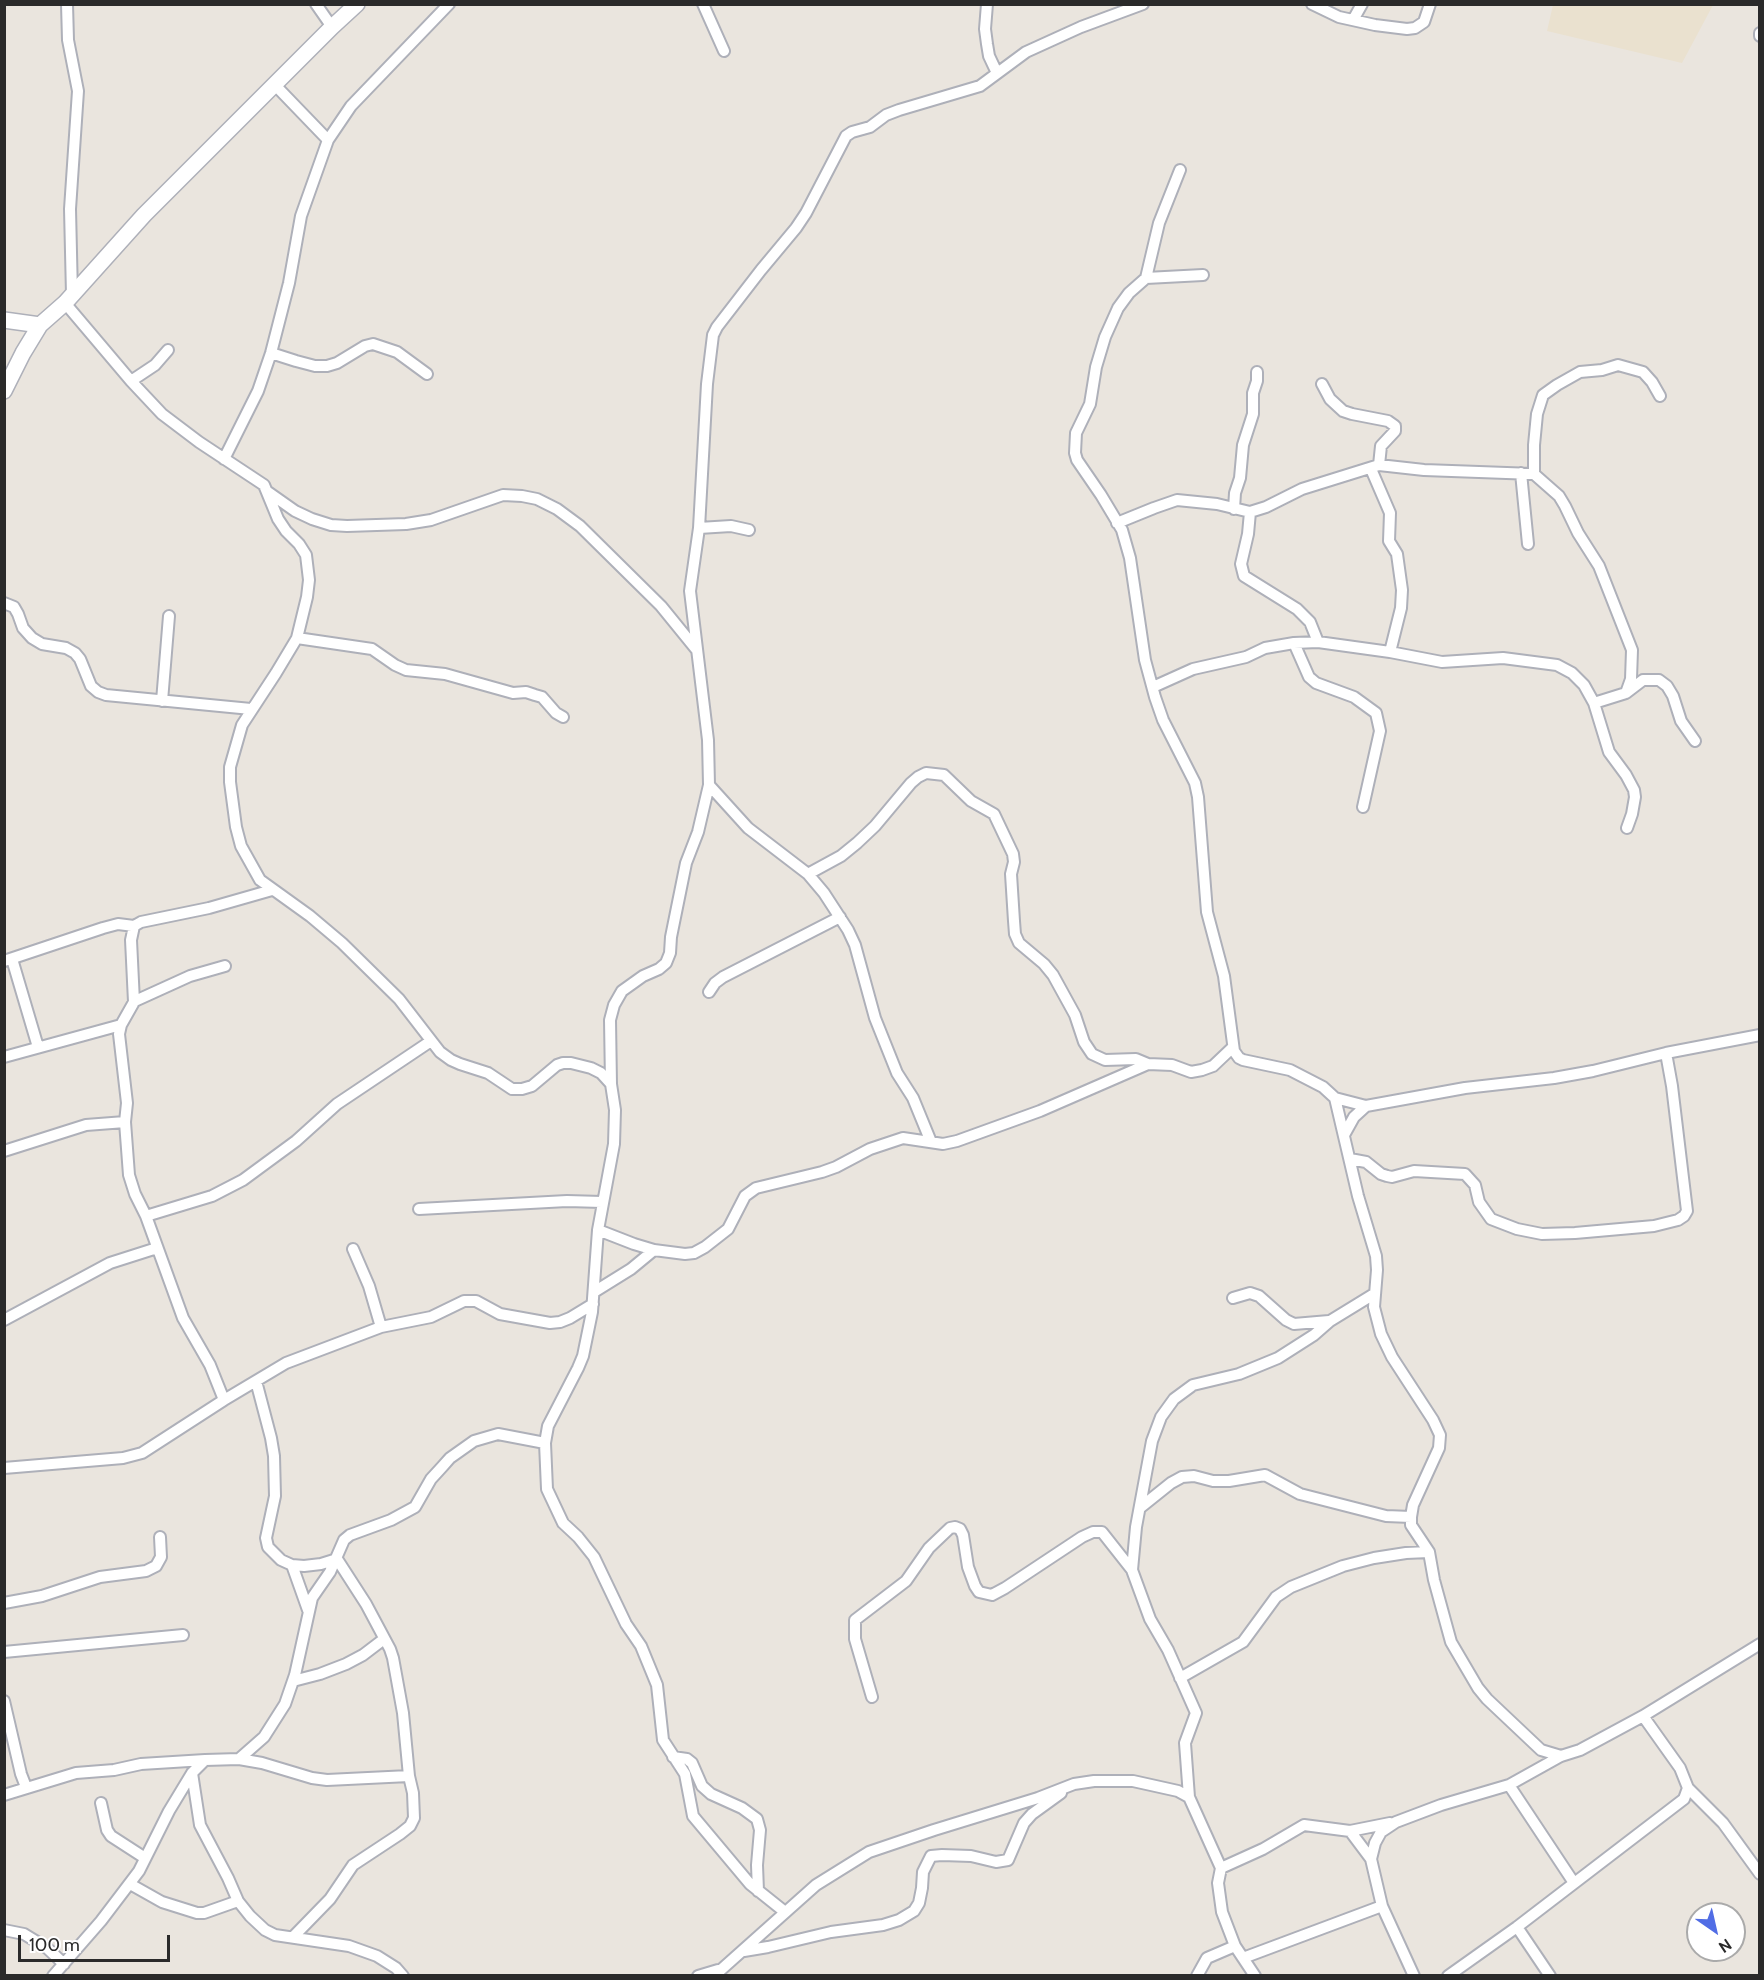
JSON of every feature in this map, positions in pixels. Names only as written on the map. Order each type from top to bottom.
[{"type":"street","points":[[67,4],[68,40],[78,91],[70,209],[69,299],[131,381],[162,414],[264,485],[278,519],[299,544],[306,555],[309,566],[308,597],[297,638],[251,709],[242,725],[233,751],[230,782],[241,846],[260,880],[310,916],[342,943],[399,999],[440,1052],[451,1060],[488,1072],[512,1089],[532,1086],[557,1065],[563,1063],[591,1068],[601,1073],[611,1083]]},
{"type":"street","points":[[316,4],[332,27]]},
{"type":"street","points":[[4,391],[40,325],[69,299],[144,215],[357,4]]},
{"type":"street","points":[[224,459],[258,391],[271,352],[289,283],[301,216],[328,140],[351,106],[449,4]]},
{"type":"street","points":[[703,4],[724,51]]},
{"type":"street","points":[[987,4],[985,29],[987,44],[989,56],[997,73]]},
{"type":"street","points":[[785,1912],[758,1891],[693,1816],[685,1774],[663,1740],[657,1685],[641,1646],[626,1624],[594,1557],[563,1523],[551,1498],[547,1489],[544,1443],[548,1426],[583,1356],[594,1292],[598,1230],[614,1144],[615,1110],[611,1083],[610,1020],[614,1005],[622,991],[666,963],[670,953],[671,937],[686,863],[698,832],[709,785],[708,740],[690,591],[699,528],[707,384],[713,335],[796,228],[846,136],[870,127],[886,115],[899,110],[980,86],[1018,57],[1037,47],[1143,4]]},
{"type":"street","points":[[1312,4],[1339,17],[1375,26],[1407,29],[1415,28],[1424,21],[1430,4]]},
{"type":"street","points":[[1353,20],[1362,4]]},
{"type":"street","points":[[275,85],[328,140]]},
{"type":"street","points":[[1180,170],[1159,223],[1146,278],[1129,293],[1118,308],[1101,350],[1090,404],[1074,442],[1077,460],[1118,523],[1130,558],[1145,660],[1163,720],[1191,774],[1198,797],[1205,896],[1224,976],[1233,1047],[1239,1058],[1290,1070],[1323,1087],[1335,1098],[1366,1106],[1465,1088],[1564,1077],[1666,1053],[1760,1035]]},
{"type":"street","points":[[1146,278],[1203,275]]},
{"type":"street","points":[[4,320],[40,325]]},
{"type":"street","points":[[271,352],[315,366],[327,366],[373,344],[397,352],[427,374]]},
{"type":"street","points":[[131,381],[155,365],[168,350]]},
{"type":"street","points":[[1534,474],[1537,414],[1542,395],[1557,385],[1580,372],[1602,370],[1618,365],[1642,372],[1652,382],[1660,396]]},
{"type":"street","points":[[1234,509],[1240,478],[1241,453],[1253,414],[1253,393],[1257,372]]},
{"type":"street","points":[[1322,384],[1330,399],[1343,411],[1388,421],[1395,426],[1395,431],[1381,446],[1375,467],[1390,513],[1389,541],[1397,554],[1402,590],[1401,608],[1390,651]]},
{"type":"street","points":[[1118,523],[1178,500],[1203,501],[1250,513],[1302,489],[1375,467],[1534,474],[1554,491],[1565,506],[1605,579],[1632,650],[1631,679],[1626,693]]},
{"type":"street","points":[[1521,473],[1528,544]]},
{"type":"street","points":[[268,492],[295,511],[312,519],[331,525],[347,526],[406,524],[423,521],[503,495],[537,499],[557,509],[580,526],[661,606],[698,651]]},
{"type":"street","points":[[1250,513],[1241,564],[1244,576],[1297,609],[1310,622],[1318,642]]},
{"type":"street","points":[[699,528],[731,526],[749,530]]},
{"type":"street","points":[[4,603],[14,608],[23,628],[32,638],[42,644],[66,648],[75,653],[80,659],[91,686],[98,692],[106,695],[251,709]]},
{"type":"street","points":[[162,700],[169,616]]},
{"type":"street","points":[[297,638],[372,649],[406,670],[445,674],[513,693],[526,692],[542,697],[556,713],[563,717]]},
{"type":"street","points":[[1153,687],[1193,669],[1246,657],[1265,648],[1293,643],[1318,642],[1390,651],[1442,662],[1503,658],[1557,665],[1572,673],[1584,685],[1594,703],[1609,752],[1634,789],[1632,814],[1627,828]]},
{"type":"street","points":[[1293,643],[1310,677],[1316,683],[1354,697],[1376,713],[1380,722],[1379,740],[1364,795],[1363,807]]},
{"type":"street","points":[[1594,703],[1626,693],[1643,680],[1659,681],[1667,686],[1673,696],[1681,721],[1695,741]]},
{"type":"street","points":[[808,874],[842,856],[857,843],[918,777],[926,773],[944,775],[971,801],[994,814],[1013,854],[1012,884],[1015,934],[1018,943],[1036,956],[1053,975],[1075,1015],[1084,1042],[1092,1054],[1104,1060],[1136,1059],[1148,1064],[1172,1065],[1191,1072],[1213,1066],[1233,1047]]},
{"type":"street","points":[[709,785],[748,828],[808,874],[840,917],[855,945],[875,1018],[897,1073],[913,1098],[931,1142]]},
{"type":"street","points":[[38,1047],[8,960],[74,936],[118,924],[134,926],[141,922],[209,908],[272,890]]},
{"type":"street","points":[[709,992],[723,977],[840,917]]},
{"type":"street","points":[[134,926],[131,940],[135,1001],[121,1025],[119,1034],[127,1103],[125,1122],[129,1175],[183,1318],[210,1365],[224,1400]]},
{"type":"street","points":[[135,1001],[190,976],[225,966]]},
{"type":"street","points":[[4,1057],[121,1025]]},
{"type":"street","points":[[146,1216],[212,1196],[243,1180],[296,1141],[337,1104],[431,1041]]},
{"type":"street","points":[[1350,1159],[1366,1162],[1392,1177],[1414,1171],[1465,1174],[1475,1185],[1479,1202],[1491,1219],[1517,1229],[1542,1234],[1654,1226],[1678,1220],[1687,1211],[1666,1053]]},
{"type":"street","points":[[598,1230],[654,1250],[694,1253],[728,1229],[745,1196],[756,1188],[822,1173],[870,1149],[903,1138],[943,1143],[967,1138],[1040,1111],[1148,1064]]},
{"type":"street","points":[[1335,1098],[1358,1196],[1376,1256],[1374,1307],[1379,1326],[1392,1357],[1433,1420],[1440,1435],[1439,1448],[1413,1505],[1411,1517],[1412,1525],[1429,1552],[1451,1642],[1478,1688],[1488,1699],[1540,1750],[1560,1756]]},
{"type":"street","points":[[1344,1135],[1348,1124],[1366,1106]]},
{"type":"street","points":[[4,1151],[86,1125],[125,1122]]},
{"type":"street","points":[[419,1209],[567,1201],[603,1202]]},
{"type":"street","points":[[4,1320],[110,1263],[157,1248]]},
{"type":"street","points":[[353,1249],[369,1286],[381,1327]]},
{"type":"street","points":[[594,1292],[631,1269],[654,1250]]},
{"type":"street","points":[[1233,1298],[1250,1293],[1259,1296],[1286,1320],[1294,1324],[1330,1321]]},
{"type":"street","points":[[1132,1570],[1136,1527],[1152,1441],[1161,1417],[1174,1399],[1193,1385],[1239,1374],[1278,1358],[1314,1335],[1330,1321],[1374,1294]]},
{"type":"street","points":[[4,1468],[123,1458],[142,1453],[256,1380],[304,1354],[381,1327],[431,1317],[464,1301],[476,1300],[500,1314],[550,1323],[570,1318],[592,1304]]},
{"type":"street","points":[[256,1380],[274,1456],[274,1496],[266,1538],[268,1547],[281,1560],[292,1564],[304,1566],[337,1559]]},
{"type":"street","points":[[239,1759],[264,1737],[285,1704],[293,1681],[312,1598],[337,1559],[341,1545],[350,1535],[391,1520],[415,1508],[431,1479],[450,1458],[474,1441],[498,1434],[544,1443]]},
{"type":"street","points":[[1141,1507],[1182,1477],[1194,1476],[1229,1481],[1265,1475],[1300,1494],[1376,1514],[1398,1518],[1411,1517]]},
{"type":"street","points":[[872,1697],[855,1639],[855,1620],[906,1581],[929,1548],[950,1528],[960,1529],[963,1535],[968,1567],[975,1586],[979,1592],[992,1595],[1082,1537],[1102,1532],[1132,1570],[1150,1619],[1168,1650],[1196,1713],[1185,1743],[1189,1797],[1221,1868],[1218,1883],[1222,1912],[1236,1946],[1255,1976]]},
{"type":"street","points":[[4,1603],[42,1596],[100,1577],[146,1571],[156,1566],[161,1557],[160,1537]]},
{"type":"street","points":[[1180,1678],[1243,1642],[1276,1597],[1297,1584],[1343,1566],[1374,1558],[1429,1552]]},
{"type":"street","points":[[294,1936],[330,1899],[353,1864],[400,1834],[410,1826],[414,1818],[403,1713],[393,1658],[366,1604],[337,1559]]},
{"type":"street","points":[[292,1564],[308,1610]]},
{"type":"street","points":[[4,1652],[183,1635]]},
{"type":"street","points":[[293,1681],[346,1664],[363,1655],[384,1639]]},
{"type":"street","points":[[1221,1868],[1263,1849],[1304,1825],[1350,1831],[1396,1822],[1441,1805],[1509,1785],[1560,1756],[1580,1750],[1643,1716],[1760,1644]]},
{"type":"street","points":[[4,1701],[26,1787]]},
{"type":"street","points":[[1643,1716],[1680,1768],[1688,1788],[1723,1824],[1760,1874]]},
{"type":"street","points":[[1540,1750],[1544,1766]]},
{"type":"street","points":[[673,1757],[687,1759],[693,1763],[702,1786],[711,1794],[742,1808],[757,1819],[760,1830],[757,1864],[758,1891]]},
{"type":"street","points":[[4,1795],[76,1773],[114,1770],[141,1764],[205,1760],[239,1759],[327,1780],[409,1776]]},
{"type":"street","points":[[53,1976],[130,1884],[139,1871],[169,1811],[192,1773],[205,1760]]},
{"type":"street","points":[[192,1773],[200,1825],[238,1901],[250,1916],[265,1930],[275,1935],[294,1936],[349,1946],[377,1956],[396,1968],[403,1976]]},
{"type":"street","points":[[698,1976],[716,1973],[816,1885],[869,1852],[1038,1798],[1074,1784],[1094,1781],[1133,1781],[1178,1791],[1189,1797]]},
{"type":"street","points":[[743,1951],[824,1933],[883,1925],[905,1917],[914,1911],[919,1903],[922,1872],[931,1856],[970,1856],[996,1862],[1008,1860],[1024,1823],[1032,1814],[1074,1784]]},
{"type":"street","points":[[1509,1785],[1574,1883]]},
{"type":"street","points":[[1448,1976],[1517,1927],[1684,1799],[1688,1788]]},
{"type":"street","points":[[101,1803],[107,1830],[111,1836],[145,1858]]},
{"type":"street","points":[[1371,1859],[1376,1838],[1396,1822]]},
{"type":"street","points":[[1350,1831],[1371,1859],[1382,1906],[1414,1976]]},
{"type":"street","points":[[130,1884],[162,1902],[197,1913],[204,1913],[238,1901]]},
{"type":"street","points":[[1243,1958],[1382,1906]]},
{"type":"street","points":[[1517,1927],[1550,1976]]},
{"type":"street","points":[[4,1930],[24,1934],[47,1948],[64,1964]]},
{"type":"street","points":[[1197,1976],[1207,1958],[1236,1946]]},
{"type":"shaded area","points":[[1553,4],[1713,5],[1682,63],[1547,31]]}]
